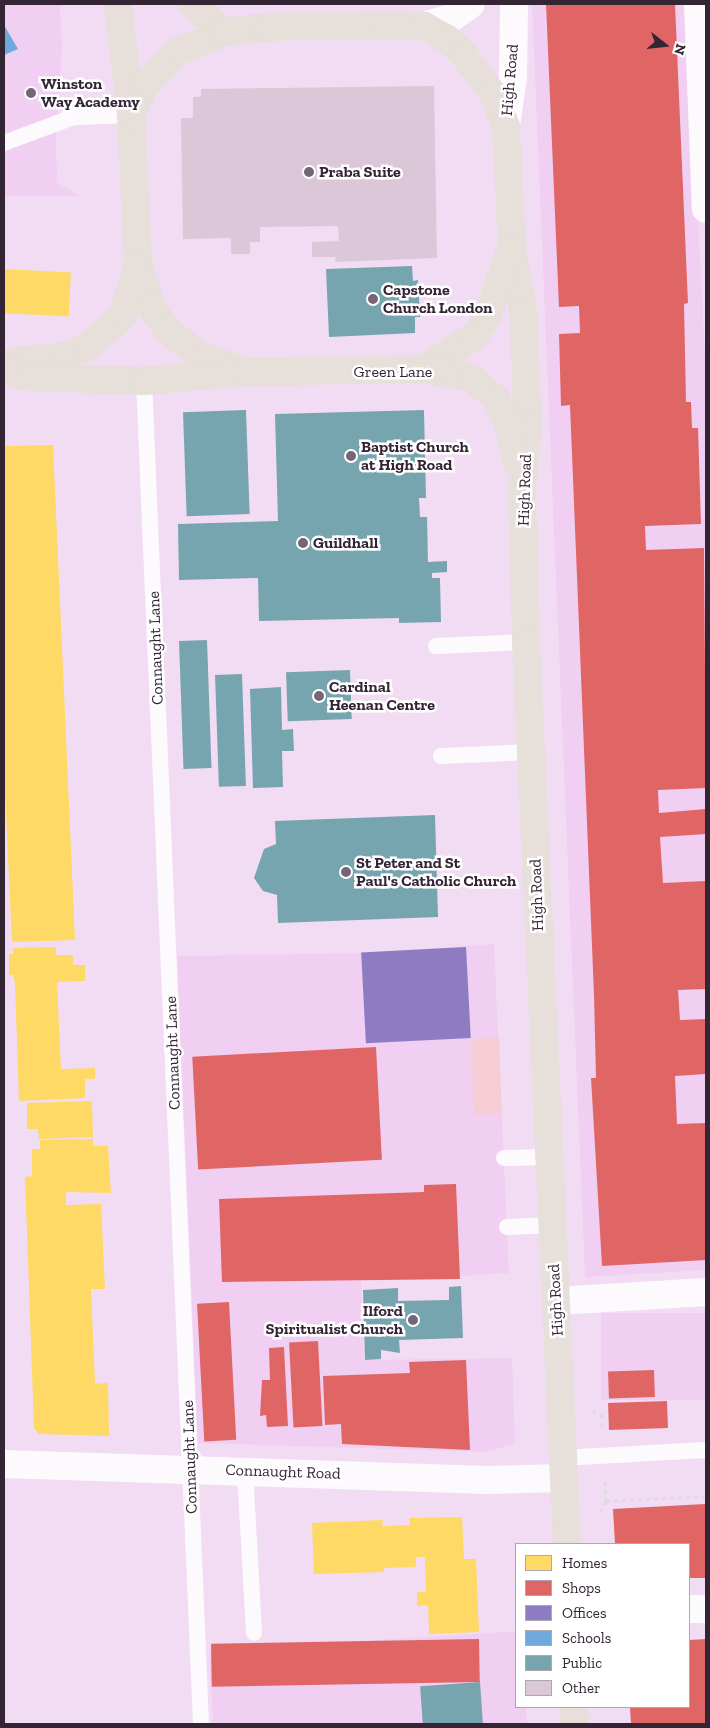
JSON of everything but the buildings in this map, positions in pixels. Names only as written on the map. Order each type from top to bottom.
[{"type":"main road","name":"Green Lane","points":[[118,4],[131,115],[138,262],[151,307],[168,330],[203,356],[246,372]]},
{"type":"main road","points":[[191,4],[225,32]]},
{"type":"main road","points":[[131,115],[146,84],[178,51],[225,32],[268,27],[424,26],[447,39],[464,55],[493,94],[506,126]]},
{"type":"main road","name":"High Road","points":[[506,126],[512,247],[523,312],[528,427],[522,489],[526,642],[548,1157],[557,1301],[562,1468],[567,1543]]},
{"type":"main road","name":"High Road","points":[[422,369],[475,336],[488,315],[512,247]]},
{"type":"main road","name":"Green Lane","points":[[4,363],[64,356],[86,348],[122,317],[138,262]]},
{"type":"main road","name":"Green Lane","points":[[4,371],[28,377],[144,381],[246,372],[422,369],[473,379],[492,393],[508,423],[522,489]]},
{"type":"main road","points":[[574,1708],[574,1724]]},
{"type":"street","points":[[424,26],[451,18],[471,4]]},
{"type":"street","name":"High Road","points":[[506,126],[513,77],[514,4]]},
{"type":"street","points":[[698,4],[706,209]]},
{"type":"street","points":[[557,1301],[706,1292]]},
{"type":"street","name":"Connaught Road","points":[[4,1464],[487,1480],[562,1468]]},
{"type":"street","points":[[690,1609],[706,1609]]},
{"type":"lane","points":[[4,143],[74,116],[131,115]]},
{"type":"lane","name":"Connaught Lane","points":[[144,381],[201,1724]]},
{"type":"lane","points":[[436,646],[526,642]]},
{"type":"lane","points":[[441,756],[531,752]]},
{"type":"lane","points":[[504,1158],[548,1157]]},
{"type":"lane","points":[[507,1227],[552,1225]]},
{"type":"lane","points":[[562,1468],[706,1450]]},
{"type":"lane","points":[[245,1471],[254,1633]]},
{"type":"path","points":[[590,1412],[602,1415],[602,1431]]},
{"type":"path","points":[[600,1517],[600,1510],[606,1501],[605,1476]]},
{"type":"path","points":[[606,1501],[706,1496]]},
{"type":"shaded area","name":"Winston Way Academy","points":[[4,4],[60,4],[62,48],[56,138],[57,182],[79,196],[4,196]]},
{"type":"shaded area","points":[[532,4],[687,4],[706,371],[706,1270],[585,1277]]},
{"type":"shaded area","points":[[494,944],[509,1273],[460,1276],[460,1279],[361,1281],[364,1360],[512,1358],[515,1444],[484,1452],[198,1443],[177,956],[361,953]]},
{"type":"shaded area","points":[[499,1038],[502,1114],[474,1115],[471,1039]]},
{"type":"shaded area","points":[[601,1313],[706,1313],[706,1400],[601,1400]]},
{"type":"shaded area","points":[[515,1631],[515,1708],[526,1708],[527,1724],[213,1724],[209,1651]]},
{"type":"place","name":"Winston Way Academy","points":[[31,93]]},
{"type":"place","name":"Praba Suite","points":[[309,172]]},
{"type":"place","name":"Capstone Church London","points":[[373,299]]},
{"type":"place","name":"Baptist Church at High Road","points":[[351,456]]},
{"type":"place","name":"Guildhall","points":[[303,543]]},
{"type":"place","name":"Cardinal Heenan Centre","points":[[319,696]]},
{"type":"place","name":"St Peter and St Paul's Catholic Church","points":[[346,872]]},
{"type":"place","name":"Ilford Spiritualist Church","points":[[413,1320]]}]
